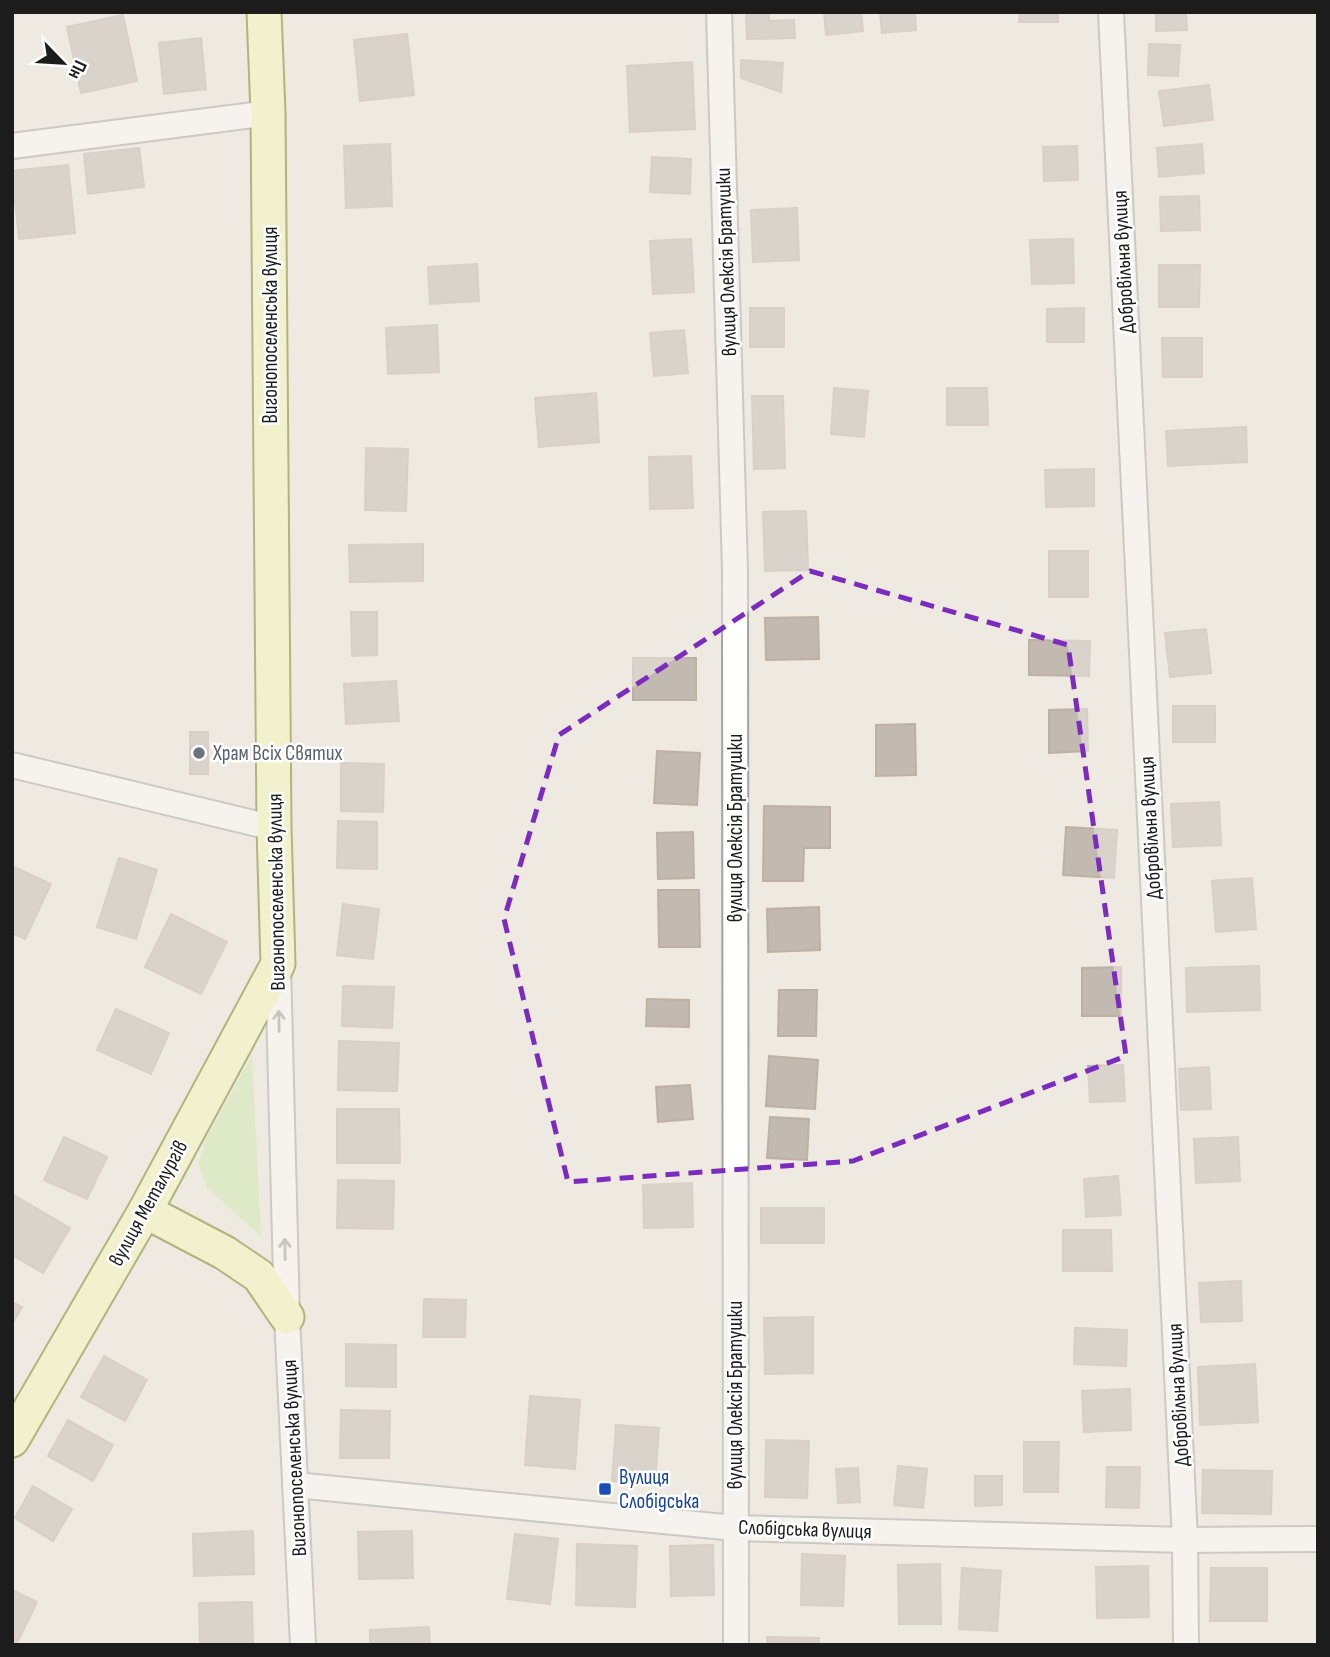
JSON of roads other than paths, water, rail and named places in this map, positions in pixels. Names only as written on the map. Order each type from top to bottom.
[{"type":"main road","name":"Вигонопоселенська вулиця","points":[[264,12],[268,113],[274,828],[278,964]]},
{"type":"main road","name":"вулиця Металургів","points":[[12,1440],[145,1211],[278,964]]},
{"type":"main road","points":[[145,1211],[225,1253],[259,1276],[287,1317]]},
{"type":"street","name":"вулиця Олексія Братушки","points":[[719,12],[735,571],[736,1645]]},
{"type":"street","name":"Добровільна вулиця","points":[[1111,12],[1185,1540],[1186,1645]]},
{"type":"street","points":[[12,146],[268,113]]},
{"type":"street","points":[[12,765],[274,828]]},
{"type":"street","name":"Вигонопоселенська вулиця","points":[[278,964],[287,1317],[303,1645]]},
{"type":"street","name":"Слобідська вулиця","points":[[295,1485],[735,1528],[1185,1540],[1318,1539]]},
{"type":"place","name":"Храм Всіх Святих","points":[[199,753]]},
{"type":"place","name":"Вулиця Слобідська","points":[[605,1489]]}]
